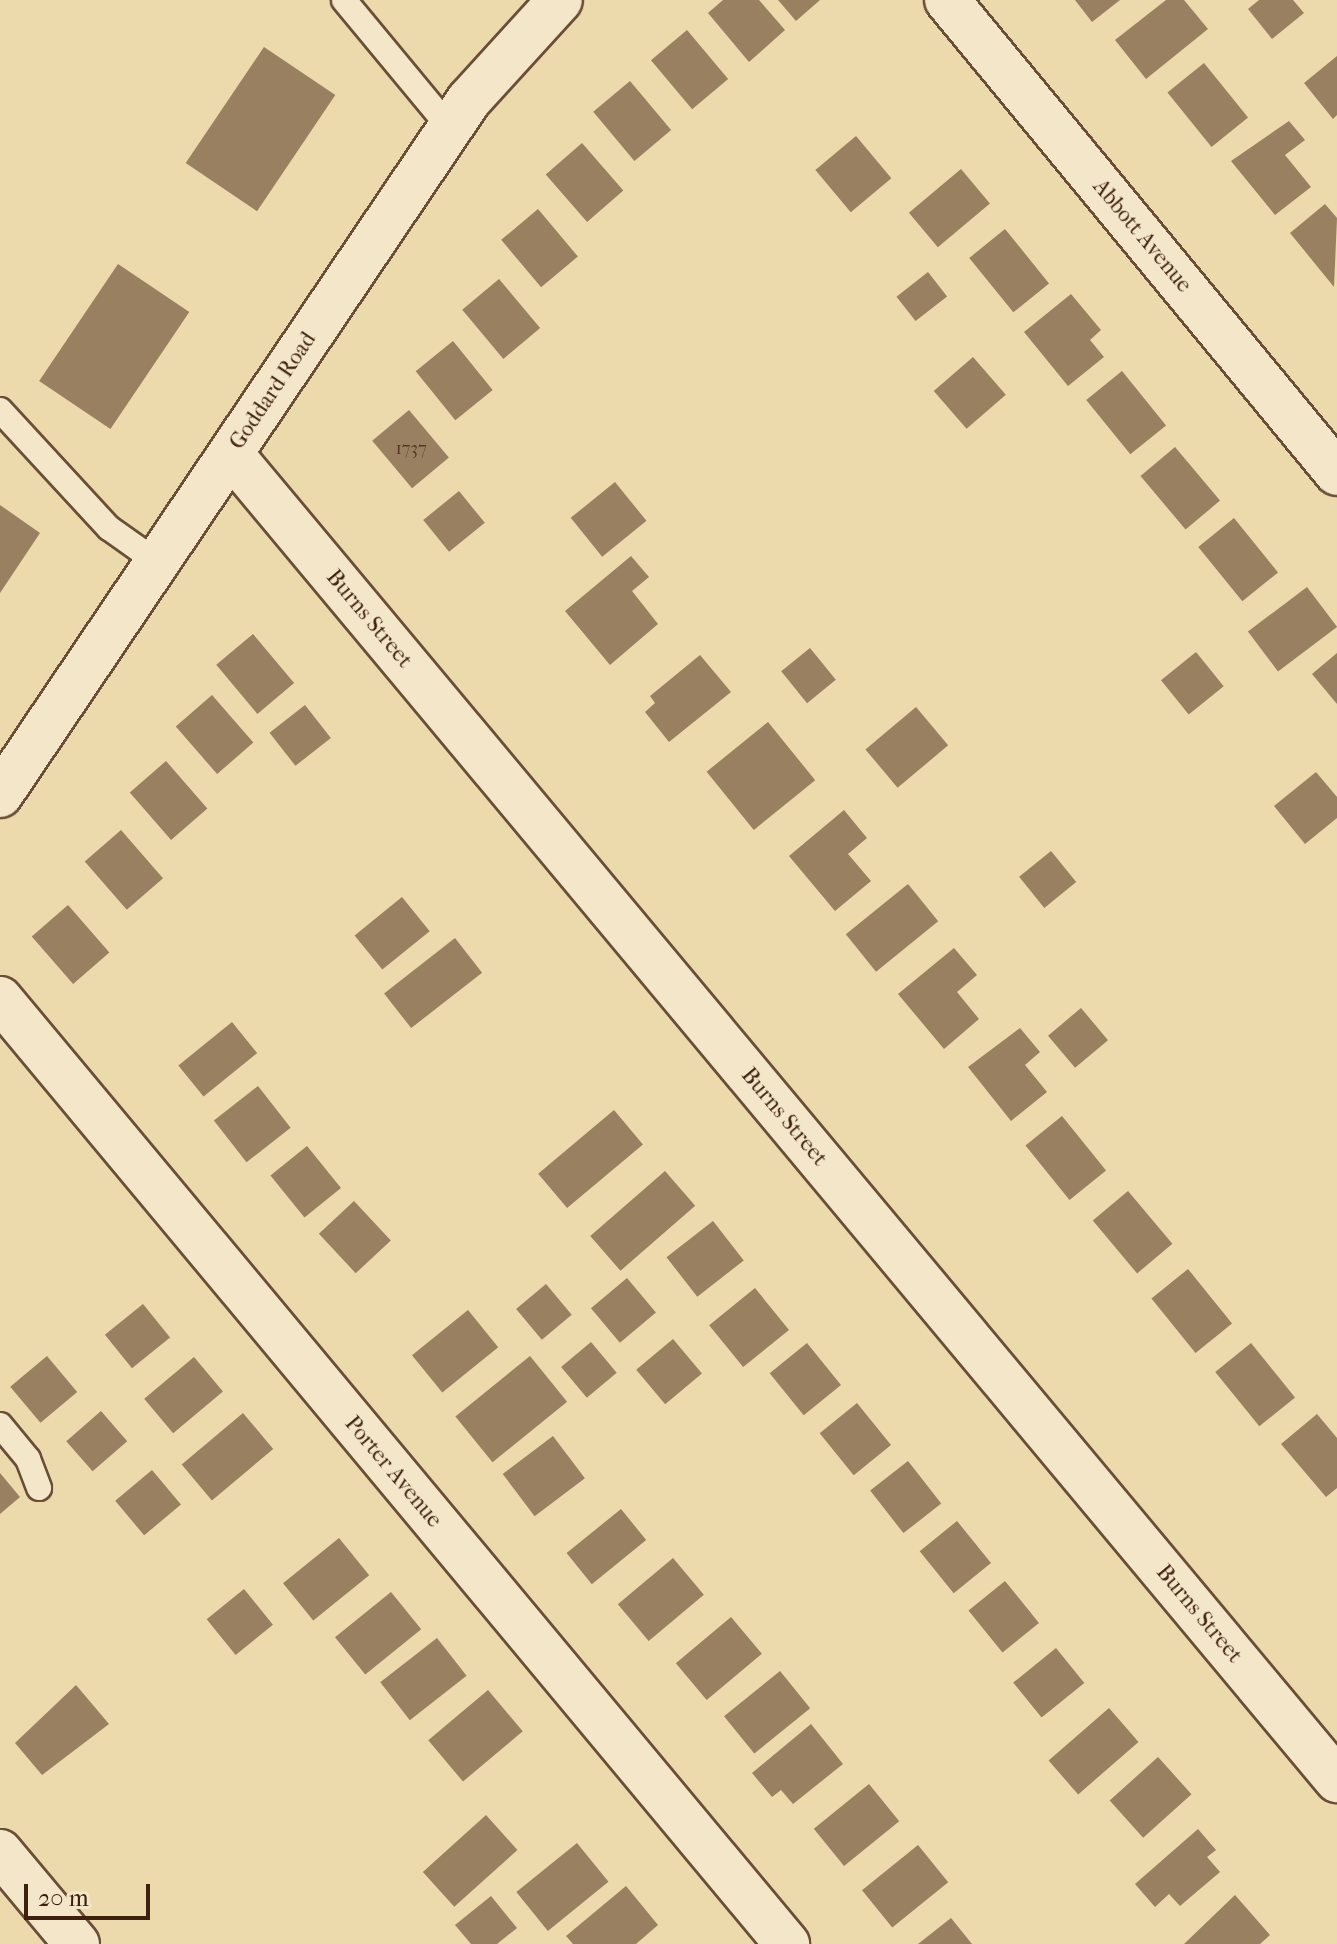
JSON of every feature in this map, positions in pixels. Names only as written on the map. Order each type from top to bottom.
[{"type":"street","name":"Goddard Road","points":[[0,795],[450,128],[496,63],[560,0]]},
{"type":"street","name":"Abbott Avenue","points":[[947,0],[1337,473]]},
{"type":"street","name":"Burns Street","points":[[231,454],[1337,1780]]},
{"type":"street","name":"Porter Avenue","points":[[0,999],[787,1944]]},
{"type":"street","points":[[0,1852],[77,1944]]},
{"type":"lane","points":[[344,0],[450,128]]},
{"type":"lane","points":[[0,410],[109,528],[157,562]]},
{"type":"lane","points":[[0,1425],[28,1459],[39,1488]]},
{"type":"building","points":[[723,0],[759,0],[785,30],[749,62],[708,13]]},
{"type":"building","points":[[778,0],[820,0],[796,21]]},
{"type":"building","points":[[1075,0],[1120,0],[1092,22]]},
{"type":"building","points":[[1166,0],[1184,0],[1208,29],[1146,79],[1115,40]]},
{"type":"building","points":[[1259,0],[1293,0],[1304,13],[1272,39],[1248,9]]},
{"type":"building","points":[[687,30],[728,79],[692,109],[651,60]]},
{"type":"building","points":[[264,47],[335,95],[257,211],[186,163]]},
{"type":"building","points":[[1337,56],[1337,115],[1333,119],[1304,83]]},
{"type":"building","points":[[1204,63],[1248,117],[1212,147],[1167,93]]},
{"type":"building","points":[[630,81],[671,130],[634,161],[593,112]]},
{"type":"building","points":[[1289,121],[1305,140],[1285,155],[1311,187],[1275,215],[1231,161]]},
{"type":"building","points":[[856,136],[891,178],[851,212],[815,170]]},
{"type":"building","points":[[582,143],[623,191],[587,222],[546,174]]},
{"type":"building","points":[[961,169],[990,203],[938,247],[909,213]]},
{"type":"building","points":[[1325,204],[1337,218],[1334,287],[1290,233]]},
{"type":"building","points":[[538,209],[578,256],[541,287],[501,240]]},
{"type":"building","points":[[1005,229],[1049,283],[1013,312],[969,258]]},
{"type":"building","points":[[118,264],[189,312],[110,429],[39,381]]},
{"type":"building","points":[[928,272],[947,296],[916,321],[896,297]]},
{"type":"building","points":[[499,279],[540,328],[503,359],[462,310]]},
{"type":"building","points":[[1071,294],[1101,330],[1090,340],[1104,357],[1068,386],[1024,332]]},
{"type":"building","points":[[453,341],[493,390],[455,420],[416,371]]},
{"type":"building","points":[[973,357],[1006,395],[967,429],[934,391]]},
{"type":"building","points":[[1122,371],[1166,425],[1130,454],[1086,400]]},
{"type":"building","points":[[409,410],[449,457],[412,488],[372,441]]},
{"type":"building","points":[[1175,447],[1220,501],[1186,530],[1141,476]]},
{"type":"building","points":[[615,482],[646,521],[602,557],[571,518]]},
{"type":"building","points":[[459,491],[485,523],[449,552],[423,520]]},
{"type":"building","points":[[0,505],[40,533],[0,593]]},
{"type":"building","points":[[1234,518],[1278,572],[1242,601],[1198,547]]},
{"type":"building","points":[[631,556],[649,577],[632,591],[658,624],[610,665],[565,611]]},
{"type":"building","points":[[1307,587],[1337,627],[1278,671],[1248,632]]},
{"type":"building","points":[[253,634],[294,683],[257,714],[216,665]]},
{"type":"building","points":[[810,648],[836,680],[807,703],[781,671]]},
{"type":"building","points":[[1196,652],[1224,686],[1189,715],[1161,680]]},
{"type":"building","points":[[1337,653],[1337,704],[1312,674]]},
{"type":"building","points":[[700,655],[731,692],[669,742],[645,712],[655,703],[650,696]]},
{"type":"building","points":[[212,695],[253,743],[217,774],[176,726]]},
{"type":"building","points":[[305,705],[331,738],[295,766],[270,733]]},
{"type":"building","points":[[916,707],[948,745],[898,788],[865,749]]},
{"type":"building","points":[[768,722],[815,780],[754,830],[707,772]]},
{"type":"building","points":[[166,761],[207,809],[171,840],[130,792]]},
{"type":"building","points":[[1316,772],[1337,797],[1337,818],[1305,844],[1274,806]]},
{"type":"building","points":[[844,810],[867,838],[848,854],[871,881],[835,911],[789,856]]},
{"type":"building","points":[[121,830],[163,878],[127,910],[85,861]]},
{"type":"building","points":[[1051,851],[1076,882],[1044,908],[1019,877]]},
{"type":"building","points":[[908,884],[938,921],[876,972],[846,934]]},
{"type":"building","points":[[402,897],[430,931],[382,970],[355,935]]},
{"type":"building","points":[[68,905],[109,953],[73,984],[32,936]]},
{"type":"building","points":[[455,938],[482,973],[411,1028],[384,993]]},
{"type":"building","points":[[954,948],[977,975],[957,992],[979,1019],[944,1049],[898,994]]},
{"type":"building","points":[[1081,1008],[1108,1040],[1075,1068],[1048,1036]]},
{"type":"building","points":[[232,1022],[257,1053],[204,1097],[178,1065]]},
{"type":"building","points":[[1020,1028],[1040,1052],[1025,1065],[1047,1092],[1011,1121],[968,1067]]},
{"type":"building","points":[[258,1086],[291,1128],[247,1162],[214,1120]]},
{"type":"building","points":[[614,1110],[643,1144],[567,1208],[538,1174]]},
{"type":"building","points":[[1062,1116],[1106,1170],[1070,1200],[1025,1146]]},
{"type":"building","points":[[307,1146],[341,1188],[304,1218],[270,1176]]},
{"type":"building","points":[[665,1171],[695,1206],[620,1271],[590,1236]]},
{"type":"building","points":[[1128,1191],[1172,1244],[1137,1273],[1093,1221]]},
{"type":"building","points":[[354,1201],[391,1240],[356,1273],[319,1234]]},
{"type":"building","points":[[713,1221],[744,1260],[697,1297],[667,1257]]},
{"type":"building","points":[[1188,1269],[1232,1323],[1196,1353],[1151,1299]]},
{"type":"building","points":[[627,1278],[656,1312],[620,1343],[591,1308]]},
{"type":"building","points":[[546,1284],[572,1315],[542,1340],[516,1309]]},
{"type":"building","points":[[755,1288],[789,1330],[743,1367],[709,1325]]},
{"type":"building","points":[[143,1304],[170,1337],[132,1368],[105,1335]]},
{"type":"building","points":[[468,1310],[498,1347],[442,1393],[412,1355]]},
{"type":"building","points":[[673,1339],[702,1373],[665,1404],[636,1370]]},
{"type":"building","points":[[591,1342],[617,1373],[587,1398],[561,1367]]},
{"type":"building","points":[[807,1343],[841,1385],[804,1415],[770,1373]]},
{"type":"building","points":[[1251,1343],[1295,1397],[1259,1426],[1215,1372]]},
{"type":"building","points":[[47,1356],[77,1392],[40,1423],[10,1387]]},
{"type":"building","points":[[530,1356],[567,1402],[493,1462],[455,1416]]},
{"type":"building","points":[[194,1357],[223,1391],[173,1433],[144,1399]]},
{"type":"building","points":[[857,1403],[891,1445],[854,1475],[820,1433]]},
{"type":"building","points":[[101,1411],[127,1441],[93,1471],[66,1441]]},
{"type":"building","points":[[243,1413],[273,1449],[212,1500],[182,1464]]},
{"type":"building","points":[[1317,1414],[1337,1438],[1337,1488],[1326,1497],[1281,1444]]},
{"type":"building","points":[[553,1436],[585,1478],[535,1516],[503,1474]]},
{"type":"building","points":[[908,1461],[941,1504],[903,1533],[870,1491]]},
{"type":"building","points":[[152,1470],[181,1504],[144,1535],[115,1501]]},
{"type":"building","points":[[0,1473],[20,1497],[0,1514]]},
{"type":"building","points":[[621,1509],[646,1540],[592,1584],[567,1553]]},
{"type":"building","points":[[957,1521],[991,1563],[954,1593],[920,1551]]},
{"type":"building","points":[[339,1538],[369,1575],[313,1621],[283,1583]]},
{"type":"building","points":[[673,1558],[704,1595],[649,1641],[618,1604]]},
{"type":"building","points":[[1005,1581],[1039,1623],[1002,1653],[968,1611]]},
{"type":"building","points":[[244,1589],[273,1625],[236,1655],[207,1619]]},
{"type":"building","points":[[391,1592],[421,1629],[365,1675],[335,1637]]},
{"type":"building","points":[[731,1617],[762,1654],[707,1700],[676,1663]]},
{"type":"building","points":[[437,1638],[467,1676],[410,1720],[380,1682]]},
{"type":"building","points":[[1056,1648],[1084,1683],[1042,1718],[1013,1683]]},
{"type":"building","points":[[780,1671],[810,1708],[754,1754],[724,1716]]},
{"type":"building","points":[[76,1685],[109,1724],[42,1775],[15,1743]]},
{"type":"building","points":[[488,1690],[523,1731],[463,1782],[428,1740]]},
{"type":"building","points":[[1109,1708],[1139,1742],[1078,1794],[1049,1760]]},
{"type":"building","points":[[811,1724],[843,1764],[793,1804],[781,1790],[772,1797],[752,1773]]},
{"type":"building","points":[[1158,1757],[1191,1794],[1143,1838],[1110,1800]]},
{"type":"building","points":[[869,1784],[899,1821],[844,1866],[814,1829]]},
{"type":"building","points":[[486,1815],[517,1850],[454,1907],[423,1872]]},
{"type":"building","points":[[1198,1829],[1216,1850],[1207,1857],[1220,1872],[1180,1906],[1169,1894],[1155,1907],[1135,1884]]},
{"type":"building","points":[[577,1843],[608,1882],[548,1931],[516,1892]]},
{"type":"building","points":[[918,1845],[948,1882],[892,1928],[862,1890]]},
{"type":"building","points":[[626,1886],[658,1925],[636,1944],[573,1944],[566,1936]]},
{"type":"building","points":[[1235,1895],[1270,1935],[1260,1944],[1184,1944]]},
{"type":"building","points":[[491,1896],[517,1928],[497,1944],[471,1944],[455,1925]]},
{"type":"building","points":[[951,1918],[972,1944],[918,1944]]}]
